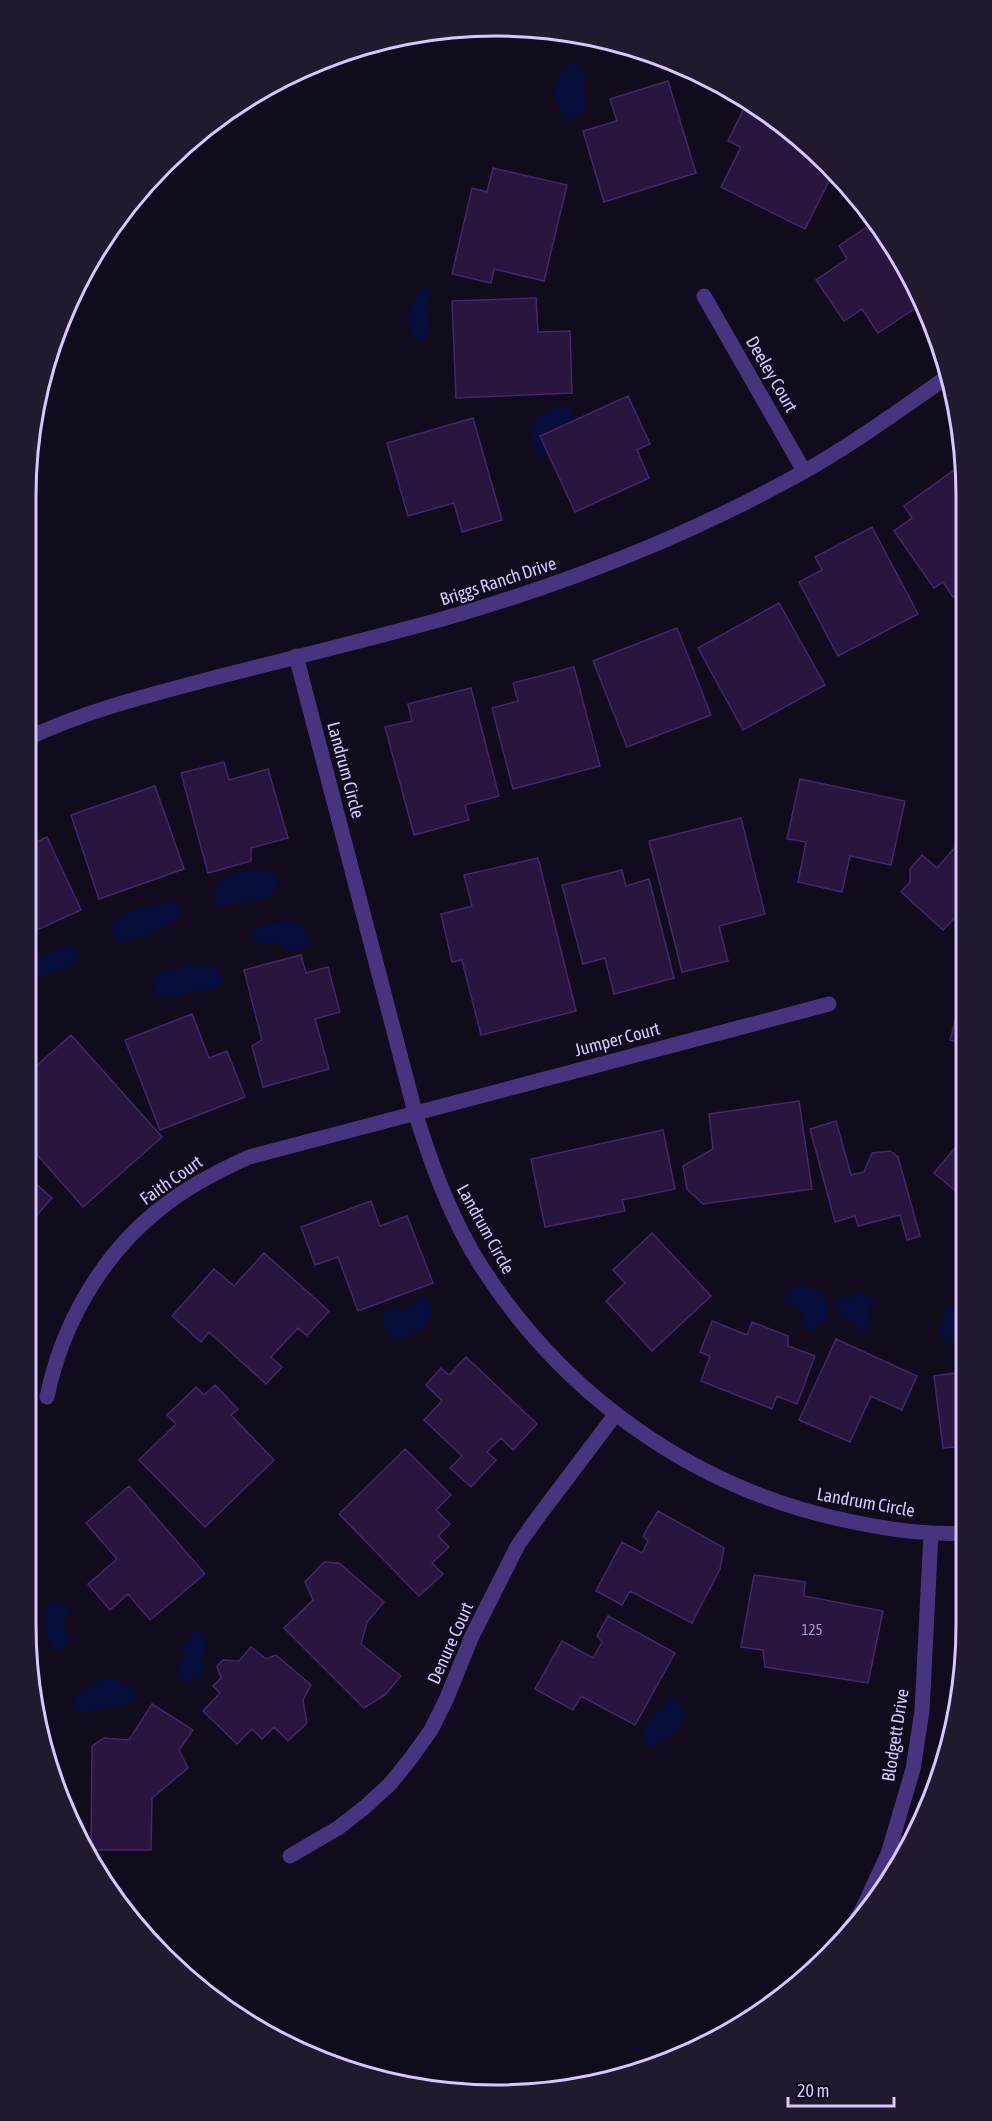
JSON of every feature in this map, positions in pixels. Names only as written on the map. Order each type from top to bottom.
[{"type":"street","name":"Deeley Court","points":[[705,296],[804,471]]},
{"type":"street","name":"Briggs Ranch Drive","points":[[36,734],[131,699],[511,599],[609,564],[705,523],[804,471],[864,435],[941,381]]},
{"type":"street","name":"Landrum Circle","points":[[296,656],[415,1112],[430,1159],[453,1214],[481,1265],[514,1314],[553,1359],[615,1415],[651,1440],[702,1470],[756,1494],[812,1513],[870,1526],[932,1533],[956,1533]]},
{"type":"street","name":"Jumper Court","points":[[415,1112],[829,1004]]},
{"type":"street","name":"Faith Court","points":[[47,1397],[52,1374],[77,1311],[94,1282],[114,1255],[162,1207],[218,1171],[249,1157],[415,1112]]},
{"type":"street","name":"Denure Court","points":[[290,1856],[338,1828],[365,1807],[390,1784],[411,1758],[431,1730],[446,1701],[472,1636],[518,1545],[615,1415]]},
{"type":"street","name":"Blodgett Drive","points":[[867,1897],[888,1854],[913,1769],[922,1711],[932,1533]]},
{"type":"shaded area","points":[[574,61],[584,73],[585,112],[564,119],[554,95],[559,74]]},
{"type":"shaded area","points":[[422,288],[431,289],[427,309],[429,326],[426,341],[414,339],[408,318],[411,307]]},
{"type":"shaded area","points":[[558,405],[572,408],[573,423],[548,430],[548,449],[544,459],[533,446],[531,436],[533,425],[535,419]]},
{"type":"shaded area","points":[[261,869],[274,874],[279,884],[271,897],[213,908],[215,890],[221,877]]},
{"type":"shaded area","points":[[174,901],[183,914],[176,920],[143,937],[116,942],[111,927],[124,916],[140,909]]},
{"type":"shaded area","points":[[284,921],[301,924],[313,943],[292,952],[278,943],[260,944],[250,935],[260,926]]},
{"type":"shaded area","points":[[69,947],[78,951],[78,959],[67,969],[36,979],[36,960],[43,954]]},
{"type":"shaded area","points":[[189,964],[217,967],[224,983],[211,990],[192,991],[181,996],[169,998],[158,996],[153,983],[158,973],[175,970]]},
{"type":"shaded area","points":[[802,1285],[820,1292],[827,1304],[828,1318],[813,1332],[805,1328],[801,1321],[803,1312],[796,1305],[787,1304],[784,1299],[786,1291]]},
{"type":"shaded area","points":[[857,1293],[864,1293],[873,1301],[869,1309],[870,1319],[865,1333],[838,1312],[836,1303],[843,1295],[850,1298]]},
{"type":"shaded area","points":[[420,1296],[432,1302],[430,1322],[418,1333],[395,1341],[384,1326],[383,1314],[393,1307],[403,1311],[414,1304]]},
{"type":"shaded area","points":[[947,1305],[956,1311],[956,1342],[949,1344],[943,1340],[941,1325]]},
{"type":"shaded area","points":[[52,1600],[71,1609],[64,1620],[66,1633],[71,1640],[62,1650],[52,1649],[46,1630],[46,1612]]},
{"type":"shaded area","points":[[198,1629],[207,1643],[203,1658],[203,1671],[196,1680],[186,1681],[179,1678],[180,1662],[185,1656],[181,1645],[188,1642],[191,1633]]},
{"type":"shaded area","points":[[112,1678],[130,1685],[138,1698],[127,1704],[79,1713],[75,1708],[76,1696],[101,1680]]},
{"type":"shaded area","points":[[666,1698],[676,1698],[685,1715],[676,1730],[653,1747],[645,1744],[643,1728],[657,1713],[666,1708]]},
{"type":"building","points":[[668,81],[696,173],[604,202],[583,131],[617,121],[610,99]]},
{"type":"building","points":[[744,109],[799,150],[830,180],[805,229],[721,187],[741,147],[728,141]]},
{"type":"building","points":[[493,168],[567,185],[544,281],[494,269],[491,283],[452,274],[472,188],[487,192]]},
{"type":"building","points":[[868,226],[894,266],[916,308],[878,333],[862,309],[844,321],[816,280],[847,259],[839,246]]},
{"type":"building","points":[[536,298],[538,332],[570,331],[572,393],[456,398],[452,301]]},
{"type":"building","points":[[628,396],[650,444],[637,450],[649,478],[575,512],[540,436]]},
{"type":"building","points":[[473,418],[502,520],[462,532],[454,503],[408,516],[387,443]]},
{"type":"building","points":[[955,469],[956,595],[953,597],[943,582],[934,588],[894,531],[912,518],[904,506]]},
{"type":"building","points":[[872,527],[918,614],[838,656],[799,582],[822,570],[815,557]]},
{"type":"building","points":[[779,603],[825,685],[743,730],[698,648]]},
{"type":"building","points":[[677,628],[711,715],[627,747],[593,661]]},
{"type":"building","points":[[574,667],[600,766],[513,789],[492,708],[518,701],[513,683]]},
{"type":"building","points":[[471,688],[499,796],[465,805],[469,820],[414,835],[385,727],[412,721],[408,704]]},
{"type":"building","points":[[224,762],[229,780],[268,769],[288,838],[251,848],[251,861],[208,873],[181,773]]},
{"type":"building","points":[[800,779],[905,801],[891,865],[850,856],[842,892],[798,882],[806,842],[787,839]]},
{"type":"building","points":[[155,786],[184,869],[99,899],[71,815]]},
{"type":"building","points":[[741,818],[765,914],[719,926],[728,961],[682,972],[649,841]]},
{"type":"building","points":[[47,837],[81,910],[36,930],[36,842]]},
{"type":"building","points":[[956,846],[956,916],[943,930],[901,892],[910,882],[910,869],[922,855],[937,868]]},
{"type":"building","points":[[538,858],[576,1011],[481,1035],[462,960],[452,962],[441,914],[472,906],[464,875]]},
{"type":"building","points":[[622,870],[626,886],[649,879],[674,978],[614,994],[605,958],[583,964],[562,885]]},
{"type":"building","points":[[301,955],[306,973],[328,967],[340,1012],[315,1019],[329,1069],[263,1087],[252,1046],[262,1040],[244,970]]},
{"type":"building","points":[[192,1014],[209,1058],[227,1051],[245,1097],[160,1130],[125,1040]]},
{"type":"building","points":[[956,1018],[956,1042],[950,1040]]},
{"type":"building","points":[[71,1035],[162,1137],[83,1207],[36,1153],[36,1066]]},
{"type":"building","points":[[799,1101],[812,1189],[703,1204],[687,1189],[683,1166],[713,1149],[709,1114]]},
{"type":"building","points":[[836,1121],[851,1175],[864,1172],[872,1153],[890,1151],[898,1157],[920,1236],[907,1240],[900,1215],[858,1226],[855,1216],[835,1222],[810,1129]]},
{"type":"building","points":[[663,1130],[675,1189],[622,1200],[625,1211],[545,1227],[531,1159]]},
{"type":"building","points":[[956,1147],[956,1191],[934,1173]]},
{"type":"building","points":[[36,1184],[52,1198],[36,1216]]},
{"type":"building","points":[[371,1201],[380,1226],[407,1216],[433,1283],[358,1311],[338,1257],[315,1265],[301,1227]]},
{"type":"building","points":[[652,1233],[711,1296],[652,1351],[606,1301],[625,1283],[613,1270]]},
{"type":"building","points":[[264,1253],[329,1311],[307,1336],[298,1328],[271,1357],[282,1367],[266,1384],[209,1332],[201,1342],[172,1316],[214,1269],[234,1286]]},
{"type":"building","points":[[712,1321],[747,1335],[752,1322],[788,1336],[788,1346],[815,1356],[797,1404],[777,1396],[772,1409],[701,1381],[710,1356],[700,1352]]},
{"type":"building","points":[[836,1339],[917,1376],[902,1410],[871,1396],[850,1442],[799,1420]]},
{"type":"building","points":[[466,1357],[537,1424],[513,1450],[501,1438],[487,1452],[496,1460],[471,1487],[450,1468],[462,1456],[424,1420],[442,1401],[426,1385],[441,1368],[449,1375]]},
{"type":"building","points":[[956,1373],[956,1447],[943,1448],[934,1376]]},
{"type":"building","points":[[215,1385],[238,1409],[231,1415],[274,1460],[205,1527],[139,1460],[176,1424],[167,1415],[196,1387],[204,1395]]},
{"type":"building","points":[[405,1449],[451,1495],[436,1510],[450,1524],[438,1536],[449,1547],[432,1563],[443,1574],[419,1596],[339,1514]]},
{"type":"building","points":[[129,1486],[205,1574],[150,1620],[128,1594],[110,1610],[88,1584],[117,1559],[86,1523]]},
{"type":"building","points":[[658,1511],[724,1548],[720,1569],[692,1623],[630,1591],[622,1605],[596,1591],[622,1542],[642,1553],[648,1541],[643,1536]]},
{"type":"building","points":[[324,1562],[339,1563],[384,1602],[367,1622],[361,1644],[401,1676],[385,1695],[364,1708],[284,1628],[313,1600],[305,1582]]},
{"type":"building","points":[[754,1575],[805,1582],[804,1596],[883,1611],[868,1683],[765,1667],[763,1650],[741,1647]]},
{"type":"building","points":[[608,1616],[675,1653],[635,1725],[581,1696],[573,1710],[535,1689],[562,1641],[593,1658],[602,1642],[597,1636]]},
{"type":"building","points":[[251,1647],[266,1659],[276,1655],[311,1685],[303,1700],[307,1723],[288,1741],[274,1727],[262,1739],[252,1729],[237,1744],[203,1711],[220,1693],[213,1686],[221,1678],[217,1666],[223,1660],[239,1661]]},
{"type":"building","points":[[152,1704],[193,1730],[179,1750],[188,1768],[152,1798],[151,1850],[95,1850],[91,1843],[92,1746],[104,1738],[129,1740]]}]
